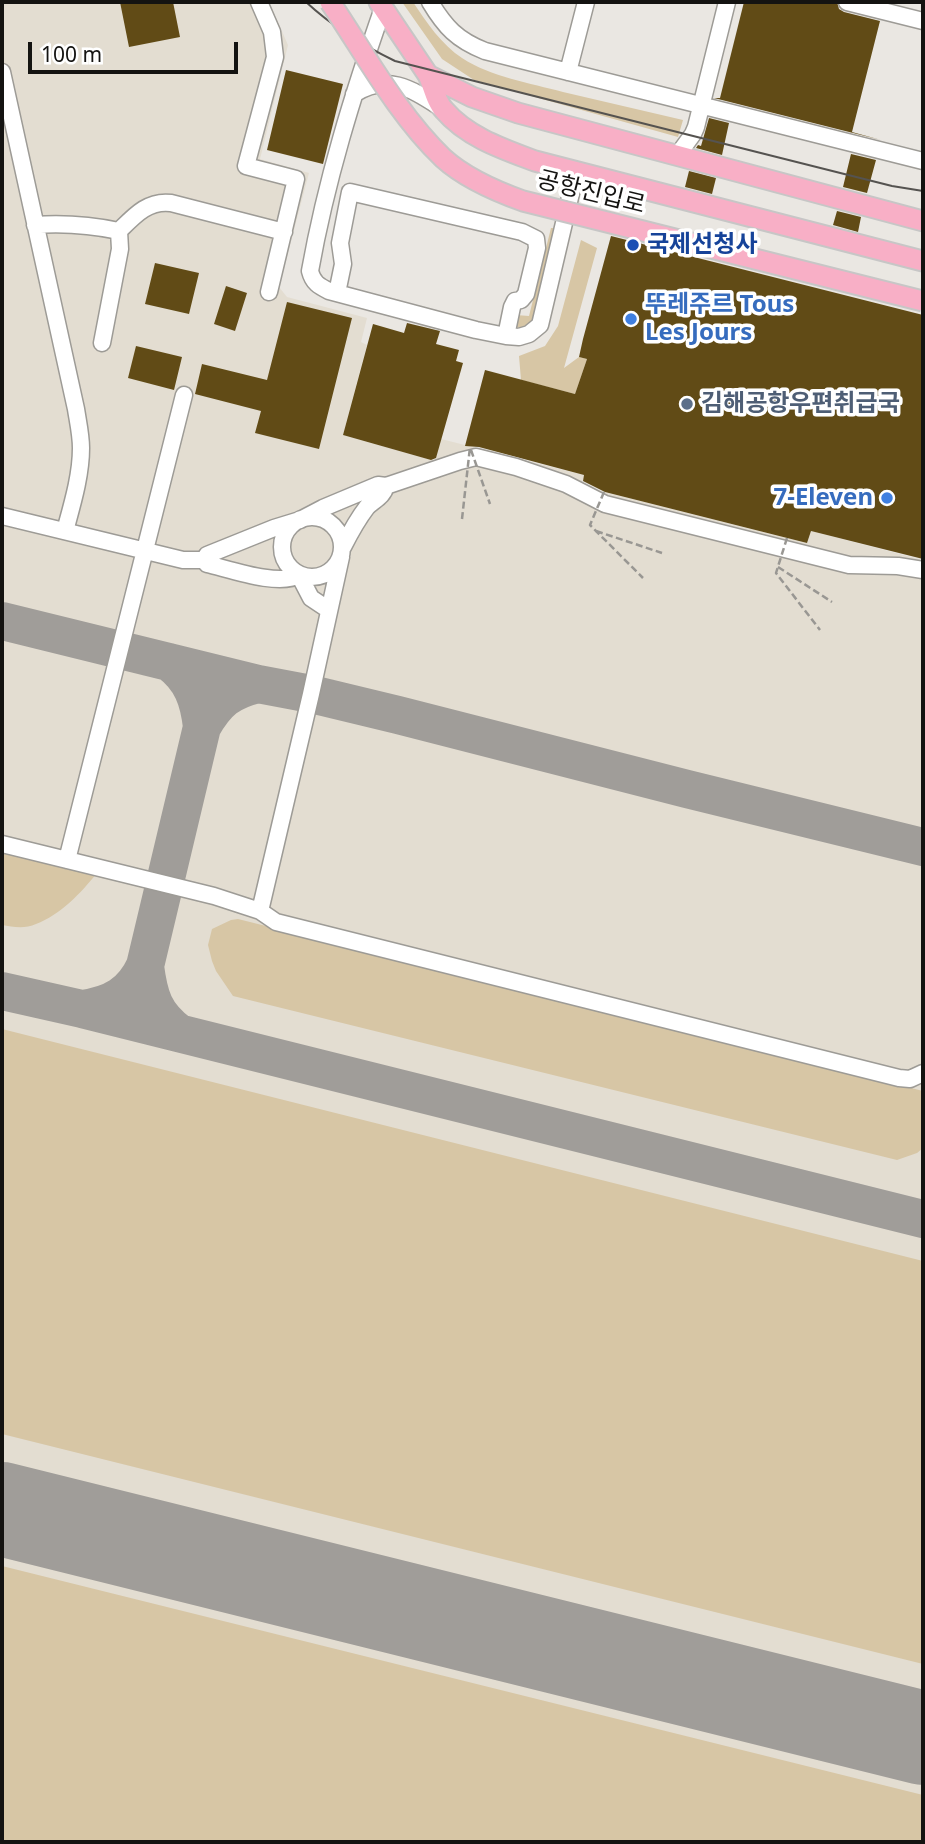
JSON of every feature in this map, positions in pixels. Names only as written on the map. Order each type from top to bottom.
[{"type":"main road","name":"공항진입로","points":[[331,2],[417,129],[444,159],[490,188],[523,201],[923,301]]},
{"type":"main road","points":[[381,5],[428,75],[443,109],[468,131],[500,148],[576,172],[923,261]]},
{"type":"main road","points":[[428,75],[472,97],[518,113],[923,221]]},
{"type":"lane","points":[[259,2],[272,32],[275,57],[246,166],[296,179],[270,292]]},
{"type":"lane","points":[[430,2],[451,31],[467,44],[485,51],[923,161]]},
{"type":"lane","points":[[568,72],[586,2]]},
{"type":"lane","points":[[677,156],[693,134],[727,2]]},
{"type":"lane","points":[[847,2],[923,21]]},
{"type":"lane","points":[[381,5],[327,191],[310,271],[318,286],[476,330],[519,337],[529,334],[540,325],[576,172]]},
{"type":"lane","points":[[2,72],[80,435],[79,470],[65,531]]},
{"type":"lane","points":[[354,93],[374,84],[392,84],[413,91],[443,109]]},
{"type":"lane","points":[[337,293],[343,264],[340,243],[350,192],[522,232],[536,239],[537,248],[526,294],[521,300],[515,301],[512,307],[506,335]]},
{"type":"lane","points":[[102,343],[120,249],[119,231],[140,210],[162,202],[284,232]]},
{"type":"lane","points":[[35,225],[60,224],[119,231]]},
{"type":"lane","points":[[67,860],[184,395]]},
{"type":"lane","points":[[386,486],[384,494],[369,505],[354,525],[336,566],[329,573],[309,578],[291,569],[285,561],[282,541],[292,524],[378,485],[386,486],[477,457],[566,484],[605,504],[849,565],[898,566],[923,570]]},
{"type":"lane","points":[[2,516],[183,560],[204,560],[207,564],[280,579],[299,575]]},
{"type":"lane","points":[[204,560],[207,555],[310,516],[329,521],[341,537],[342,552],[260,911]]},
{"type":"lane","points":[[299,575],[311,598],[328,610]]},
{"type":"lane","points":[[2,845],[214,896],[260,911],[276,922],[899,1078],[910,1079],[923,1073]]},
{"type":"path","points":[[462,519],[470,447],[490,504]]},
{"type":"path","points":[[604,492],[590,525],[643,578]]},
{"type":"path","points":[[596,531],[662,553]]},
{"type":"path","points":[[787,538],[776,573],[820,630]]},
{"type":"path","points":[[778,568],[832,601]]},
{"type":"shaded area","points":[[2,2],[269,2],[288,45],[260,159],[309,173],[279,287],[287,297],[367,318],[361,342],[367,345],[343,435],[435,461],[441,439],[584,475],[581,486],[807,543],[811,531],[923,560],[923,1842],[2,1842]]},
{"type":"shaded area","points":[[402,2],[413,2],[441,40],[473,65],[524,82],[683,120],[678,137],[474,80],[442,59]]},
{"type":"shaded area","points":[[551,228],[558,228],[537,317],[527,326],[514,327],[516,315],[529,316]]},
{"type":"shaded area","points":[[581,240],[597,248],[564,368],[579,357],[587,359],[575,394],[521,380],[519,356],[545,346],[558,326]]},
{"type":"shaded area","points":[[2,850],[97,873],[69,903],[45,920],[28,927],[2,925]]},
{"type":"shaded area","points":[[238,919],[923,1091],[923,1148],[897,1160],[233,996],[216,971],[208,945],[212,929]]},
{"type":"shaded area","points":[[2,1029],[923,1261],[923,1664],[2,1434]]},
{"type":"shaded area","points":[[2,1566],[923,1795],[923,1842],[2,1842]]},
{"type":"building","points":[[120,2],[173,2],[180,37],[129,47]]},
{"type":"building","points":[[744,2],[837,2],[839,9],[844,12],[880,21],[852,132],[881,140],[714,98],[720,98]]},
{"type":"building","points":[[286,70],[343,84],[323,164],[267,150]]},
{"type":"building","points":[[709,118],[729,123],[722,155],[696,148],[701,146]]},
{"type":"building","points":[[851,154],[876,160],[867,193],[843,187]]},
{"type":"building","points":[[689,171],[716,178],[712,194],[685,187]]},
{"type":"building","points":[[837,211],[861,217],[858,232],[833,225]]},
{"type":"building","points":[[611,236],[923,315],[923,559],[811,531],[807,543],[605,492],[583,481],[584,475],[479,447],[465,446],[485,370],[575,394],[587,359],[579,357],[583,339]]},
{"type":"building","points":[[155,263],[199,273],[189,314],[145,304]]},
{"type":"building","points":[[226,286],[247,293],[235,331],[214,324]]},
{"type":"building","points":[[287,302],[352,318],[319,449],[255,433],[261,411],[195,394],[202,364],[267,380]]},
{"type":"building","points":[[407,323],[440,331],[436,344],[459,350],[456,361],[463,363],[436,458],[431,460],[343,435],[373,324],[404,333]]},
{"type":"building","points":[[136,346],[182,357],[174,390],[128,378]]},
{"type":"taxiway","points":[[2,621],[258,684],[398,715],[923,847]]},
{"type":"taxiway","points":[[169,662],[189,683],[199,708],[202,727],[225,698],[258,684]]},
{"type":"taxiway","points":[[145,966],[202,727]]},
{"type":"taxiway","points":[[82,1009],[103,1005],[120,996],[134,984],[145,966],[148,987],[158,1012],[179,1033]]},
{"type":"taxiway","points":[[2,991],[923,1219]]},
{"type":"runway","points":[[2,1509],[923,1738]]},
{"type":"tram line","points":[[306,2],[348,35],[395,61],[892,186],[923,191]]},
{"type":"place","name":"국제선청사","points":[[633,245]]},
{"type":"place","name":"뚜레주르 Tous Les Jours","points":[[631,319]]},
{"type":"place","name":"김해공항우편취급국","points":[[687,404]]},
{"type":"place","name":"7-Eleven","points":[[887,498]]}]
